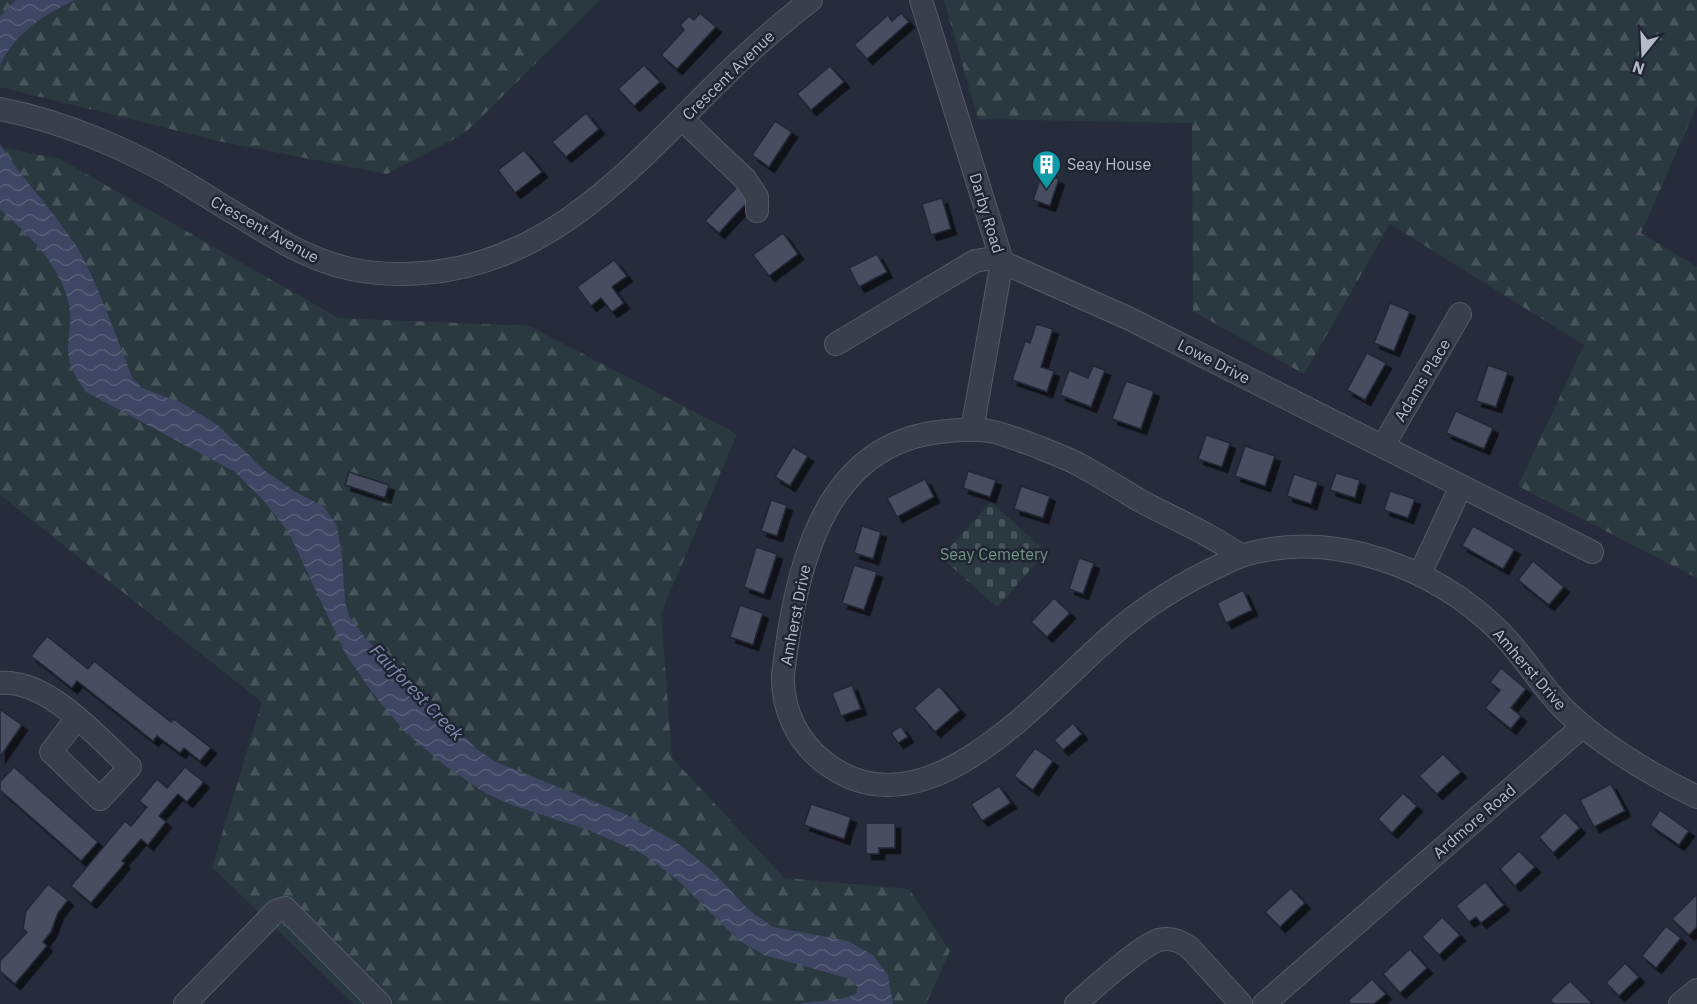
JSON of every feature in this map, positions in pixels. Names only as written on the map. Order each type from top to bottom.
[{"type":"street","name":"Crescent Avenue","points":[[0,109],[35,117],[99,140],[144,161],[188,184],[231,213],[319,260],[352,270],[403,274],[437,272],[470,266],[502,255],[532,242],[561,224],[622,178],[749,52],[811,0]]},
{"type":"street","name":"Darby Road","points":[[921,0],[1002,261],[972,430]]},
{"type":"street","points":[[682,119],[745,180],[757,197],[757,211]]},
{"type":"street","name":"Lowe Drive","points":[[837,344],[975,261],[993,258],[1130,318],[1592,552]]},
{"type":"street","name":"Adams Place","points":[[1383,446],[1460,314]]},
{"type":"street","name":"Amherst Drive","points":[[1241,556],[1221,541],[1140,500],[1077,463],[1003,434],[987,430],[947,431],[912,437],[892,444],[857,468],[843,484],[825,512],[811,542],[789,628],[783,675],[784,699],[791,721],[809,748],[826,764],[844,776],[871,784],[908,784],[930,778],[961,762],[998,737],[1144,610],[1209,570],[1241,556],[1275,548],[1328,549],[1370,556],[1420,574],[1455,594],[1484,617],[1517,652],[1555,700],[1583,726]]},
{"type":"street","points":[[1420,574],[1461,486]]},
{"type":"street","points":[[0,683],[27,686],[56,700],[76,718]]},
{"type":"street","points":[[1583,726],[1642,766],[1697,796]]},
{"type":"street","name":"Ardmore Road","points":[[1264,1004],[1583,726]]},
{"type":"street","points":[[184,1004],[276,911],[285,908],[380,1004]]},
{"type":"street","points":[[1076,1004],[1147,946],[1161,939],[1169,939],[1184,943],[1190,948],[1242,1004]]},
{"type":"street","points":[[1680,1004],[1697,990]]},
{"type":"green space","points":[[0,0],[600,0],[465,133],[387,174],[223,142],[0,87]]},
{"type":"green space","points":[[944,0],[1697,0],[1697,106],[1641,233],[1697,267],[1697,578],[1518,486],[1584,345],[1390,224],[1304,374],[1193,311],[1192,123],[978,119]]},
{"type":"green space","points":[[0,147],[60,159],[338,318],[529,326],[737,434],[661,613],[672,758],[784,878],[909,889],[950,951],[926,1004],[354,1004],[212,867],[262,702],[0,495]]},
{"type":"green space","name":"Seay Cemetery","points":[[991,502],[1046,552],[997,607],[941,557]]},
{"type":"water","points":[[16,0],[75,0],[31,26],[13,44],[0,66],[0,16]]},
{"type":"water","name":"Fairforest Creek","points":[[0,144],[66,231],[84,260],[133,379],[142,388],[182,403],[219,426],[264,470],[294,491],[324,507],[337,526],[342,556],[345,602],[349,616],[367,640],[478,750],[496,762],[625,814],[676,842],[711,870],[749,910],[773,927],[848,941],[873,955],[888,975],[893,1004],[798,1004],[845,998],[856,994],[858,987],[847,978],[764,955],[738,940],[678,880],[641,853],[588,830],[512,805],[485,793],[448,768],[405,732],[371,691],[345,653],[289,533],[264,501],[235,472],[86,392],[82,387],[69,359],[70,309],[58,275],[33,240],[0,209]]},
{"type":"building","points":[[700,13],[716,27],[677,69],[661,55],[684,30],[680,25],[689,16],[694,20]]},
{"type":"building","points":[[901,13],[909,22],[867,59],[854,45],[888,15],[892,21]]},
{"type":"building","points":[[644,65],[660,82],[634,106],[618,89]]},
{"type":"building","points":[[830,66],[844,82],[811,110],[797,94]]},
{"type":"building","points":[[586,113],[599,129],[566,157],[552,142]]},
{"type":"building","points":[[775,121],[792,132],[769,167],[752,155]]},
{"type":"building","points":[[524,150],[542,172],[515,193],[498,170]]},
{"type":"building","name":"Seay House","points":[[1042,173],[1059,179],[1050,206],[1033,200]]},
{"type":"building","points":[[738,186],[751,198],[719,233],[705,221]]},
{"type":"building","points":[[942,198],[951,229],[931,235],[922,204]]},
{"type":"building","points":[[783,233],[798,254],[769,276],[753,255]]},
{"type":"building","points":[[877,254],[887,272],[859,287],[849,268]]},
{"type":"building","points":[[614,260],[627,276],[612,287],[624,303],[612,312],[601,298],[591,306],[577,287]]},
{"type":"building","points":[[1390,303],[1410,311],[1394,351],[1374,343]]},
{"type":"building","points":[[1036,324],[1053,329],[1041,367],[1054,371],[1047,392],[1012,380],[1025,341],[1030,343]]},
{"type":"building","points":[[1367,353],[1386,363],[1365,400],[1347,390]]},
{"type":"building","points":[[1488,365],[1508,372],[1496,407],[1476,401]]},
{"type":"building","points":[[1093,366],[1105,370],[1091,407],[1060,395],[1069,370],[1088,378]]},
{"type":"building","points":[[1126,381],[1154,391],[1141,429],[1112,419]]},
{"type":"building","points":[[1456,411],[1493,428],[1484,449],[1446,433]]},
{"type":"building","points":[[1206,435],[1230,443],[1222,467],[1198,459]]},
{"type":"building","points":[[1245,446],[1275,456],[1265,486],[1235,476]]},
{"type":"building","points":[[793,447],[808,456],[790,486],[775,477]]},
{"type":"building","points":[[968,471],[996,480],[990,497],[963,488]]},
{"type":"building","points":[[349,472],[389,485],[385,498],[345,485]]},
{"type":"building","points":[[1336,473],[1360,480],[1355,498],[1330,490]]},
{"type":"building","points":[[1294,474],[1318,482],[1311,504],[1287,496]]},
{"type":"building","points":[[925,479],[934,497],[897,517],[887,498]]},
{"type":"building","points":[[1021,486],[1050,496],[1043,518],[1014,509]]},
{"type":"building","points":[[1390,491],[1415,499],[1408,518],[1384,510]]},
{"type":"building","points":[[771,500],[787,505],[777,536],[761,531]]},
{"type":"building","points":[[862,526],[881,532],[873,559],[854,553]]},
{"type":"building","points":[[1473,526],[1515,549],[1503,569],[1462,546]]},
{"type":"building","points":[[756,547],[777,554],[764,594],[744,587]]},
{"type":"building","points":[[1079,558],[1094,563],[1083,594],[1069,589]]},
{"type":"building","points":[[1533,561],[1564,587],[1549,605],[1518,580]]},
{"type":"building","points":[[854,565],[877,572],[864,610],[842,603]]},
{"type":"building","points":[[1243,590],[1252,610],[1226,623],[1217,603]]},
{"type":"building","points":[[1054,598],[1070,613],[1047,637],[1031,622]]},
{"type":"building","points":[[740,605],[763,613],[753,645],[730,637]]},
{"type":"building","points":[[47,636],[88,669],[94,661],[171,722],[174,719],[211,748],[200,761],[184,748],[180,753],[157,736],[153,741],[77,681],[72,688],[31,656]]},
{"type":"building","points":[[1501,668],[1526,689],[1511,708],[1521,716],[1511,729],[1485,708],[1500,690],[1490,682]]},
{"type":"building","points":[[852,685],[861,709],[841,716],[832,693]]},
{"type":"building","points":[[939,686],[960,710],[935,732],[914,708]]},
{"type":"building","points":[[0,711],[22,725],[0,757]]},
{"type":"building","points":[[1073,723],[1082,734],[1063,750],[1054,740]]},
{"type":"building","points":[[901,726],[908,737],[898,743],[891,733]]},
{"type":"building","points":[[1035,748],[1053,761],[1033,790],[1014,776]]},
{"type":"building","points":[[1443,754],[1461,772],[1437,794],[1419,776]]},
{"type":"building","points":[[14,767],[98,842],[81,861],[0,790],[0,782]]},
{"type":"building","points":[[185,767],[204,782],[187,802],[178,794],[159,816],[166,822],[148,845],[141,839],[122,861],[125,863],[91,903],[71,886],[125,821],[131,826],[147,807],[139,801],[157,779],[167,788]]},
{"type":"building","points":[[1611,784],[1625,811],[1594,827],[1580,800]]},
{"type":"building","points":[[999,786],[1011,803],[982,821],[971,804]]},
{"type":"building","points":[[1403,793],[1417,806],[1392,833],[1378,819]]},
{"type":"building","points":[[811,804],[851,817],[844,839],[804,825]]},
{"type":"building","points":[[1660,810],[1689,831],[1679,845],[1650,825]]},
{"type":"building","points":[[1565,812],[1580,828],[1553,853],[1539,837]]},
{"type":"building","points":[[866,823],[895,823],[895,848],[879,848],[879,854],[866,854]]},
{"type":"building","points":[[1519,851],[1535,867],[1515,886],[1500,869]]},
{"type":"building","points":[[1485,882],[1504,905],[1481,923],[1476,917],[1469,922],[1456,906]]},
{"type":"building","points":[[48,884],[68,900],[58,913],[51,932],[43,942],[47,946],[15,984],[0,971],[0,961],[27,932],[23,929],[26,911]]},
{"type":"building","points":[[1291,888],[1305,903],[1280,927],[1265,912]]},
{"type":"building","points":[[1697,894],[1697,927],[1689,935],[1672,919]]},
{"type":"building","points":[[1442,917],[1460,935],[1439,955],[1422,937]]},
{"type":"building","points":[[1666,926],[1681,938],[1656,968],[1642,956]]},
{"type":"building","points":[[1410,949],[1427,968],[1400,993],[1383,974]]},
{"type":"building","points":[[1625,963],[1639,977],[1619,996],[1606,983]]},
{"type":"building","points":[[1372,979],[1386,994],[1374,1004],[1351,1004],[1348,1001]]},
{"type":"building","points":[[1570,981],[1593,1004],[1554,1004],[1550,1000]]},
{"type":"place","name":"Seay House","points":[[1046,190]]}]
